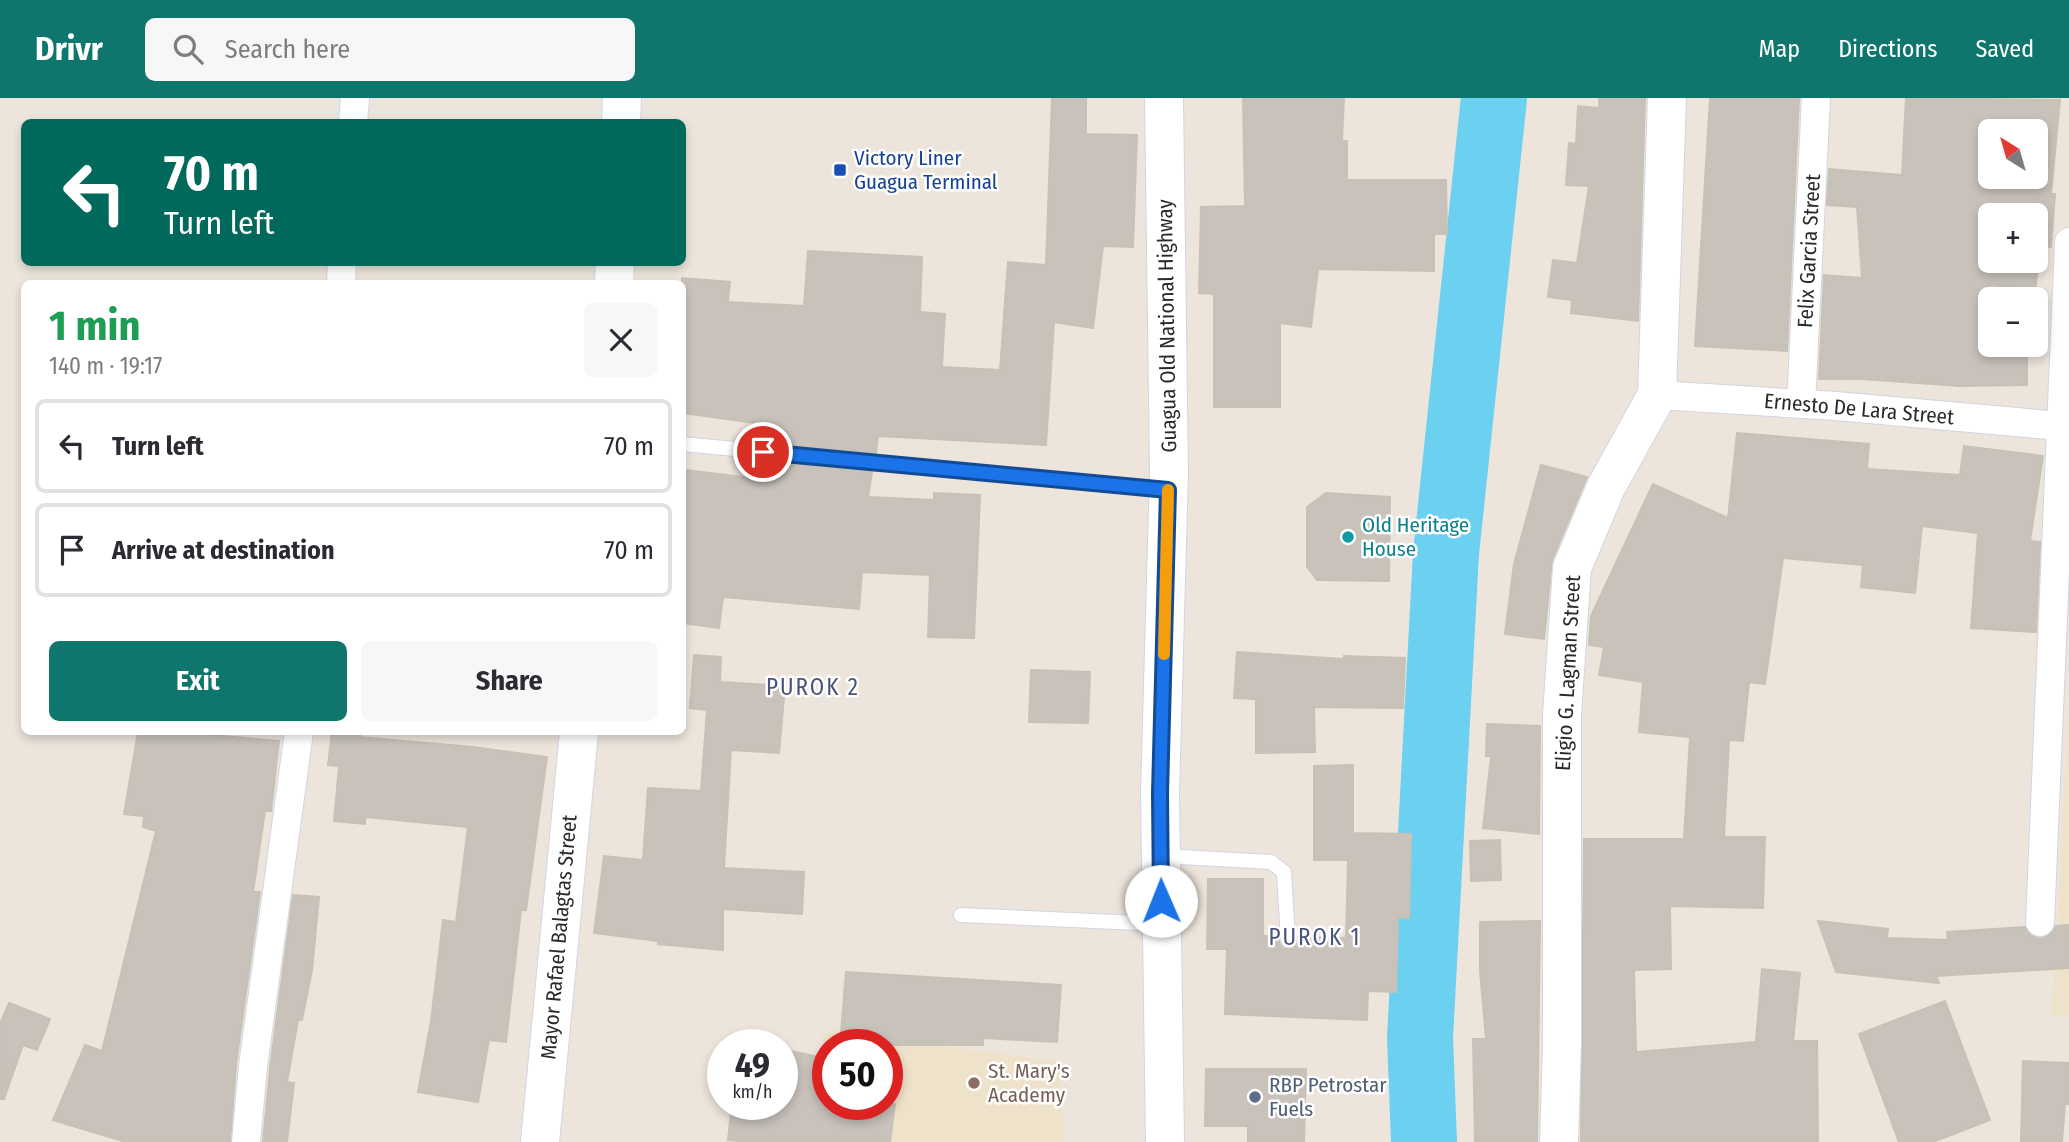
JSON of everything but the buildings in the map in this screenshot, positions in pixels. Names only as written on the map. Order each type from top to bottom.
[{"type":"street","points":[[353,119],[355,98]]},
{"type":"street","points":[[621,119],[622,98]]},
{"type":"street","name":"Guagua Old National Highway","points":[[1164,98],[1168,490],[1160,856],[1165,1142]]},
{"type":"street","name":"Eligio G. Lagman Street","points":[[1559,1142],[1562,1044],[1562,716],[1572,568],[1606,487],[1657,395],[1667,98]]},
{"type":"street","name":"Felix Garcia Street","points":[[1801,404],[1816,98]]},
{"type":"street","points":[[2040,922],[2064,463],[2060,426],[2069,242]]},
{"type":"street","name":"Ernesto De Lara Street","points":[[1657,395],[2060,426]]},
{"type":"street","points":[[246,1142],[253,1066],[299,735]]},
{"type":"street","name":"Mayor Rafael Balagtas Street","points":[[540,1142],[579,735]]},
{"type":"lane","points":[[686,444],[1168,490]]},
{"type":"lane","points":[[1160,856],[1271,862],[1279,866],[1284,872],[1288,940]]},
{"type":"lane","points":[[961,915],[1161,924]]},
{"type":"shaded area","points":[[2069,705],[2069,1017],[2052,1016]]},
{"type":"shaded area","name":"St. Mary's Academy","points":[[903,1041],[1059,1061],[1065,1142],[806,1142],[812,1105],[812,1120],[903,1120]]},
{"type":"waterway","points":[[1424,1142],[1420,1038],[1446,553],[1494,98]]},
{"type":"slow traffic","points":[[1164,654],[1168,490]]},
{"type":"place","name":"Victory Liner Guagua Terminal","points":[[840,170]]},
{"type":"place","name":"Old Heritage House","points":[[1348,537]]},
{"type":"place","name":"St. Mary's Academy","points":[[974,1083]]},
{"type":"place","name":"RBP Petrostar Fuels","points":[[1255,1097]]},
{"type":"district","name":"PUROK 2","points":[[813,687]]},
{"type":"district","name":"PUROK 1","points":[[1315,937]]},
{"type":"route","points":[[763,452],[1168,490],[1160,793],[1161,901]]}]
